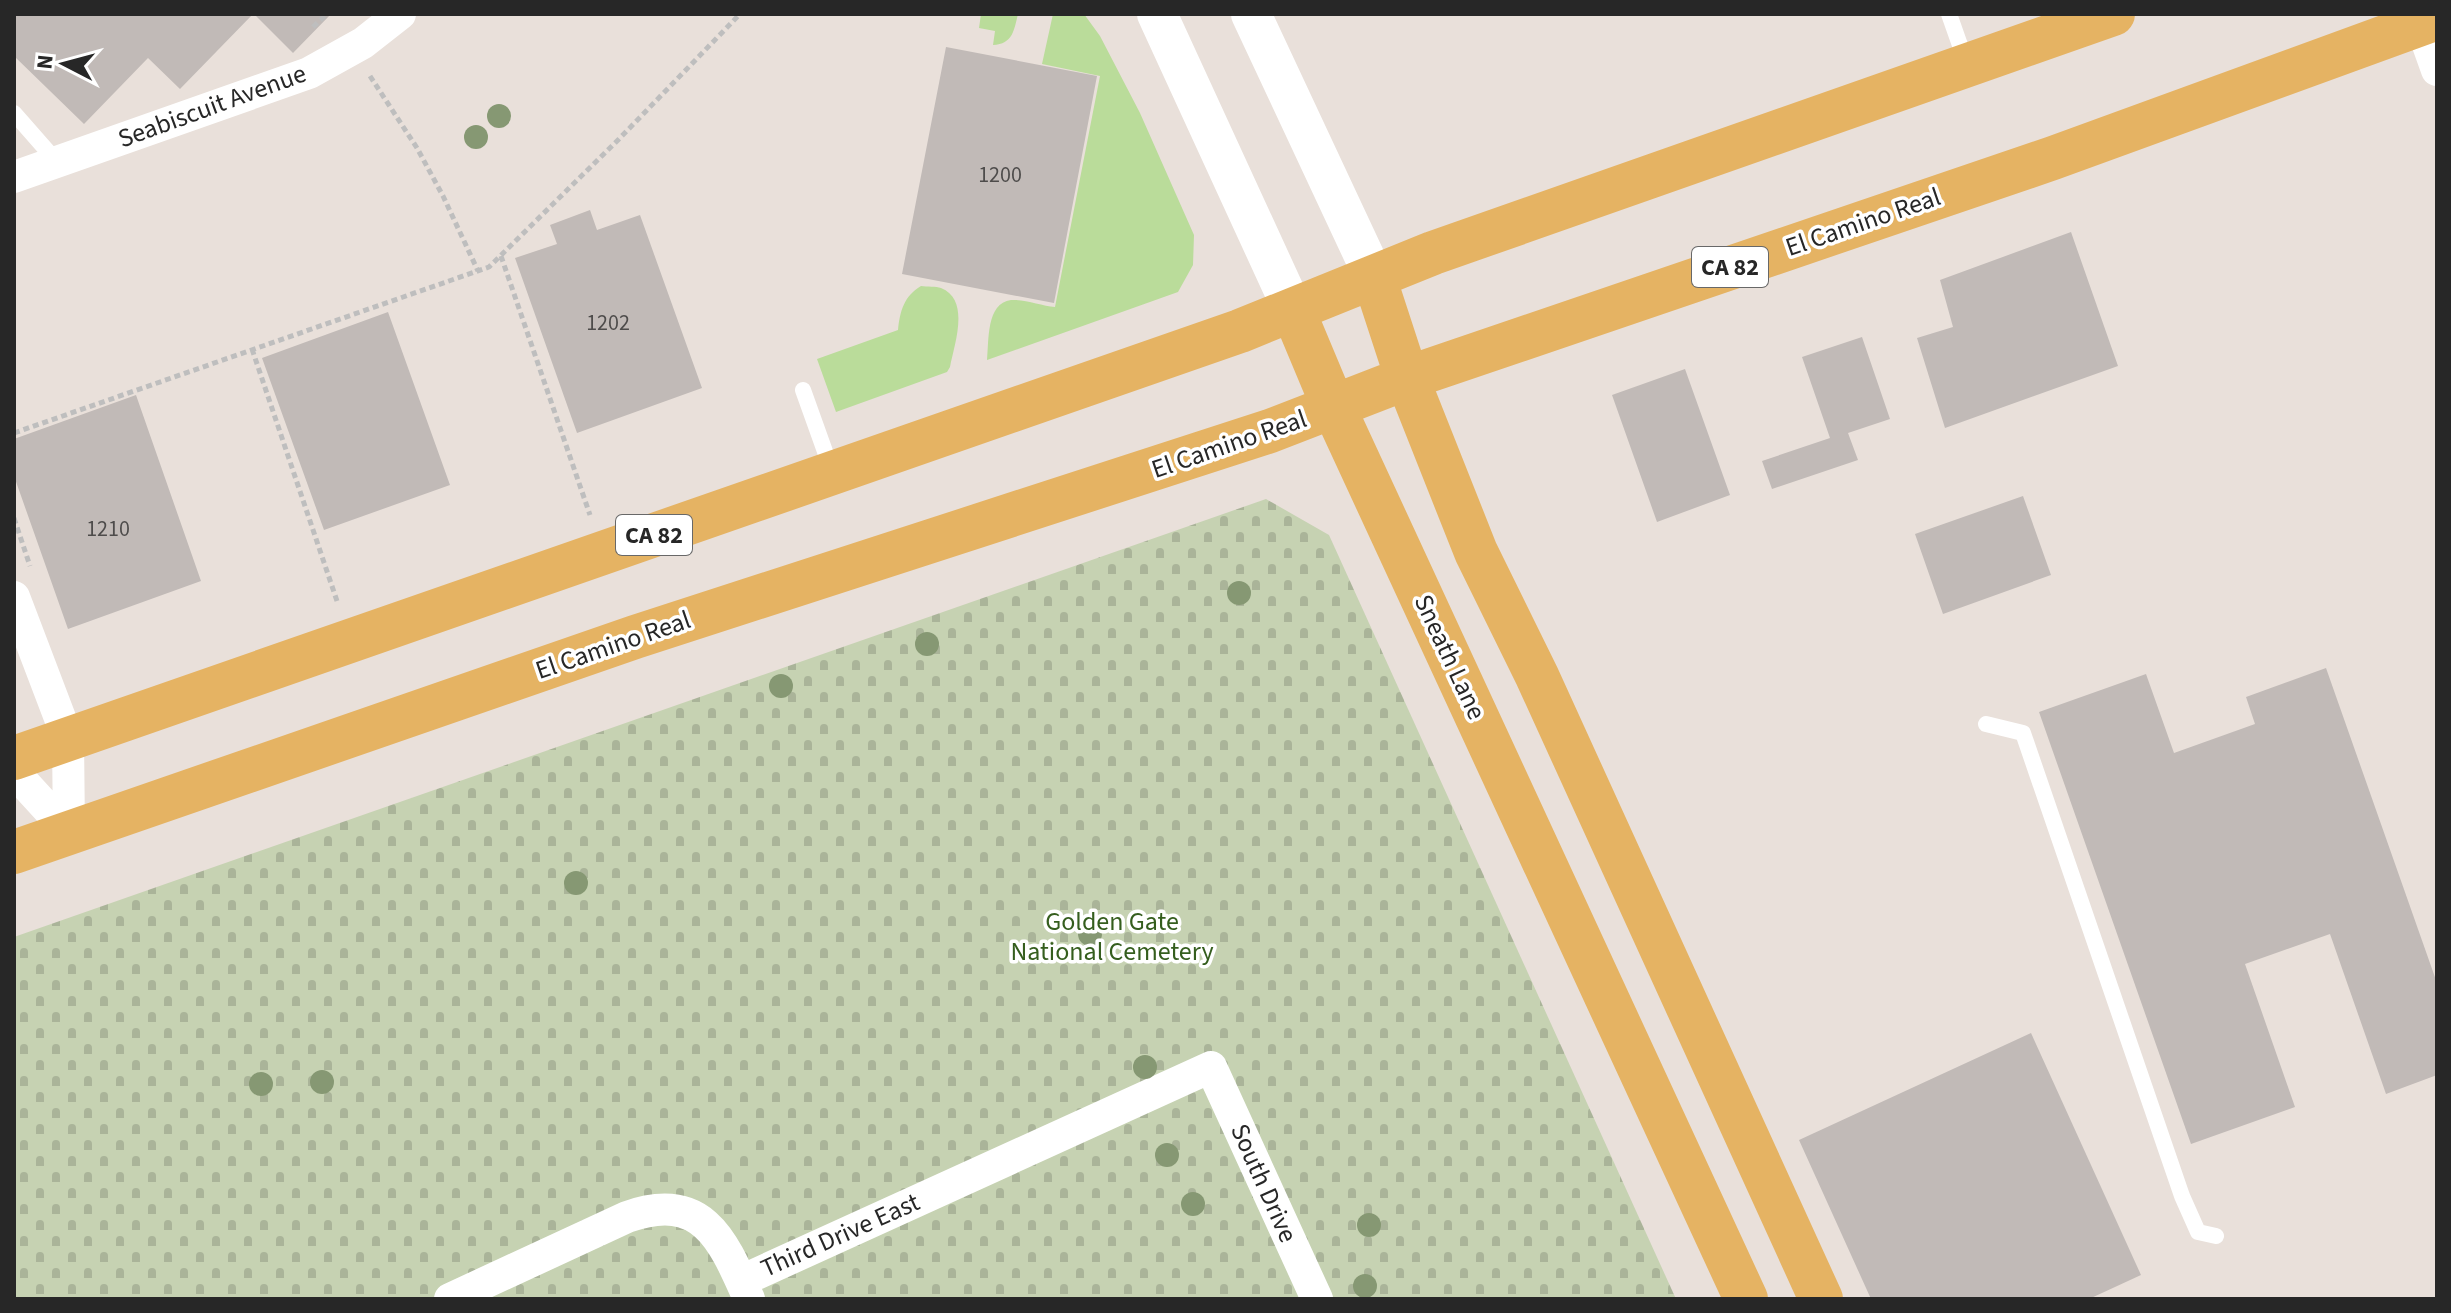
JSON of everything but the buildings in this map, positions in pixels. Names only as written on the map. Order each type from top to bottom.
[{"type":"main road","name":"CA 82","points":[[14,758],[1240,331],[1433,253],[2113,14]]},
{"type":"main road","name":"El Camino Real","points":[[14,852],[635,637],[1270,431],[1407,378],[2053,158],[2425,18]]},
{"type":"main road","points":[[1374,277],[1407,378],[1476,552],[1537,676],[1821,1299]]},
{"type":"main road","name":"Sneath Lane","points":[[1293,310],[1334,408],[1746,1299]]},
{"type":"street","name":"Seabiscuit Avenue","points":[[14,177],[309,73],[363,43],[400,14]]},
{"type":"street","name":"Sneath Lane","points":[[1157,14],[1293,310]]},
{"type":"street","points":[[1251,14],[1374,277]]},
{"type":"street","points":[[2425,18],[2437,70]]},
{"type":"street","points":[[14,597],[68,739],[69,832]]},
{"type":"street","points":[[14,772],[69,832]]},
{"type":"street","name":"Third Drive East","points":[[450,1299],[627,1217],[665,1209],[685,1213],[709,1227],[726,1248],[745,1290],[1211,1067]]},
{"type":"street","name":"South Drive","points":[[1211,1067],[1317,1299]]},
{"type":"lane","points":[[1949,14],[1967,65]]},
{"type":"lane","points":[[14,113],[57,162]]},
{"type":"lane","points":[[803,390],[833,473]]},
{"type":"lane","points":[[1986,724],[2023,733],[2182,1196],[2198,1232],[2216,1236]]},
{"type":"path","points":[[14,433],[489,267],[740,14]]},
{"type":"path","points":[[334,59],[367,70],[417,148],[478,271]]},
{"type":"path","points":[[501,256],[590,516]]},
{"type":"path","points":[[252,349],[337,601]]},
{"type":"green space","points":[[981,14],[1018,14],[1009,39],[993,45],[995,31],[979,28]]},
{"type":"green space","points":[[1053,14],[1084,14],[1100,36],[1140,113],[1194,235],[1193,265],[1178,292],[987,360],[990,324],[997,308],[1003,303],[1016,300],[1055,307],[1100,76],[1042,64]]},
{"type":"green space","points":[[921,286],[941,288],[956,302],[957,336],[947,372],[836,412],[817,359],[898,330],[904,305]]},
{"type":"green space","name":"Golden Gate National Cemetery","points":[[1266,499],[1329,535],[1676,1299],[14,1299],[14,937]]}]
